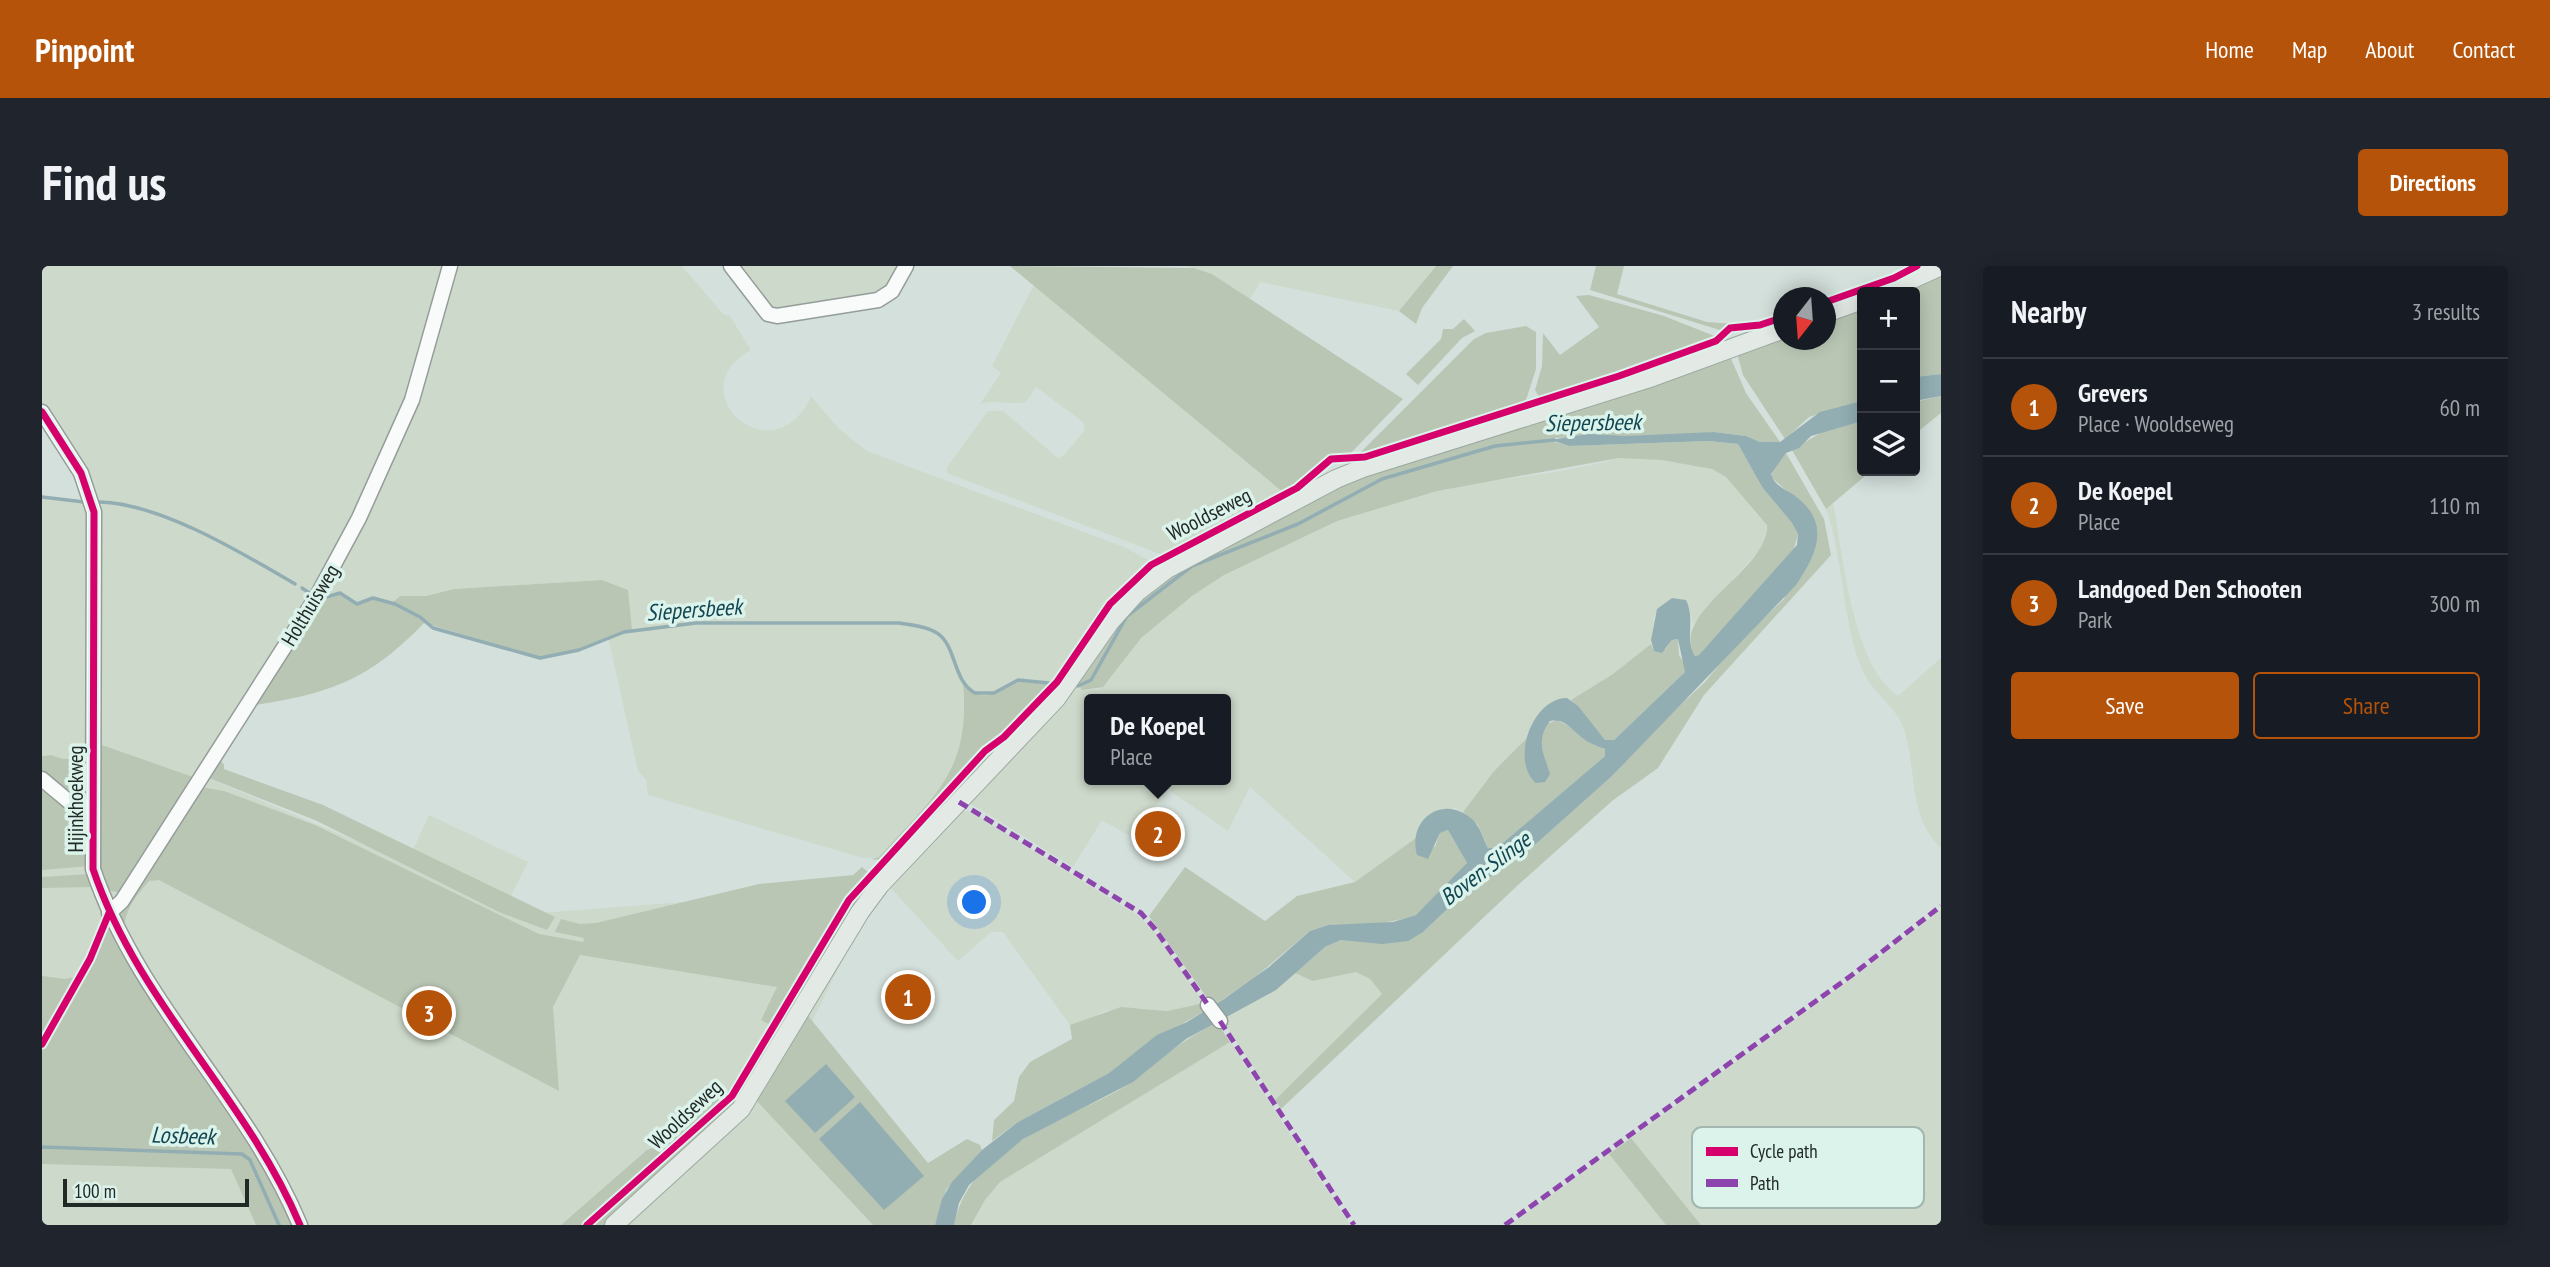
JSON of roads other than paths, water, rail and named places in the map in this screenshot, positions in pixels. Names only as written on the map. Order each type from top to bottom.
[{"type":"main road","points":[[1895,287],[1941,266]]},
{"type":"main road","points":[[1836,309],[1857,302]]},
{"type":"main road","name":"Wooldseweg","points":[[614,1225],[741,1109],[860,912],[880,885],[1056,699],[1110,622],[1149,581],[1179,562],[1354,471],[1647,379],[1773,332]]},
{"type":"street","name":"Holthuisweg","points":[[109,913],[122,901],[317,596],[359,519],[412,400],[450,266]]},
{"type":"street","points":[[732,266],[768,314],[777,316],[878,300],[892,291],[906,266]]},
{"type":"street","name":"Hijinkhoekweg","points":[[42,412],[81,473],[94,512],[93,869],[109,913],[137,969],[273,1167],[300,1225]]},
{"type":"street","points":[[42,779],[73,805],[92,807]]},
{"type":"street","points":[[1208,1005],[1220,1021]]},
{"type":"water","points":[[1941,374],[1941,396],[1920,400],[1920,376]]},
{"type":"water","name":"Boven-Slinge","points":[[1857,402],[1857,422],[1811,436],[1799,448],[1786,453],[1771,474],[1777,484],[1806,506],[1813,517],[1817,539],[1810,562],[1796,585],[1611,777],[1528,851],[1458,899],[1423,932],[1408,941],[1382,944],[1341,940],[1325,947],[1276,990],[1186,1039],[1133,1082],[1023,1139],[969,1185],[959,1203],[954,1225],[935,1225],[942,1199],[952,1182],[982,1150],[1018,1122],[1109,1073],[1157,1035],[1187,1022],[1224,999],[1269,967],[1310,931],[1328,925],[1393,922],[1416,915],[1467,863],[1448,830],[1440,833],[1428,859],[1417,855],[1417,831],[1430,814],[1451,809],[1462,812],[1476,823],[1488,848],[1497,848],[1605,756],[1605,749],[1586,741],[1565,723],[1550,721],[1542,741],[1550,774],[1545,782],[1536,783],[1528,773],[1525,746],[1535,719],[1544,708],[1567,698],[1578,706],[1605,740],[1614,740],[1685,672],[1678,639],[1672,640],[1662,653],[1654,651],[1651,640],[1657,609],[1672,598],[1686,600],[1690,615],[1690,643],[1695,656],[1699,655],[1797,545],[1798,534],[1792,523],[1762,487],[1738,444],[1709,441],[1569,446],[1551,440],[1588,434],[1625,436],[1714,432],[1746,436],[1760,442],[1780,442],[1820,412]]},
{"type":"water","points":[[826,1064],[855,1097],[815,1133],[785,1101]]},
{"type":"water","points":[[860,1102],[924,1176],[884,1210],[819,1139]]},
{"type":"waterway","name":"Siepersbeek","points":[[1078,686],[1091,680],[1127,616],[1192,566],[1298,524],[1382,479],[1495,446],[1554,440]]},
{"type":"waterway","name":"Siepersbeek","points":[[42,497],[84,502]]},
{"type":"waterway","name":"Siepersbeek","points":[[99,502],[123,505],[174,520],[226,545],[295,584]]},
{"type":"waterway","name":"Siepersbeek","points":[[302,588],[311,594]]},
{"type":"waterway","name":"Siepersbeek","points":[[323,598],[340,593],[357,604],[373,598],[395,604],[420,617],[433,628],[540,658],[579,650],[624,632],[696,623],[899,623],[937,633],[948,646],[962,680],[975,693],[994,693],[1018,680],[1049,683]]},
{"type":"waterway","name":"Losbeek","points":[[42,1147],[242,1154],[250,1160],[279,1225]]},
{"type":"place","name":"De Koepel","points":[[1158,834]]},
{"type":"place","name":"Grevers","points":[[908,997]]},
{"type":"place","name":"Landgoed Den Schooten","points":[[429,1013]]}]
